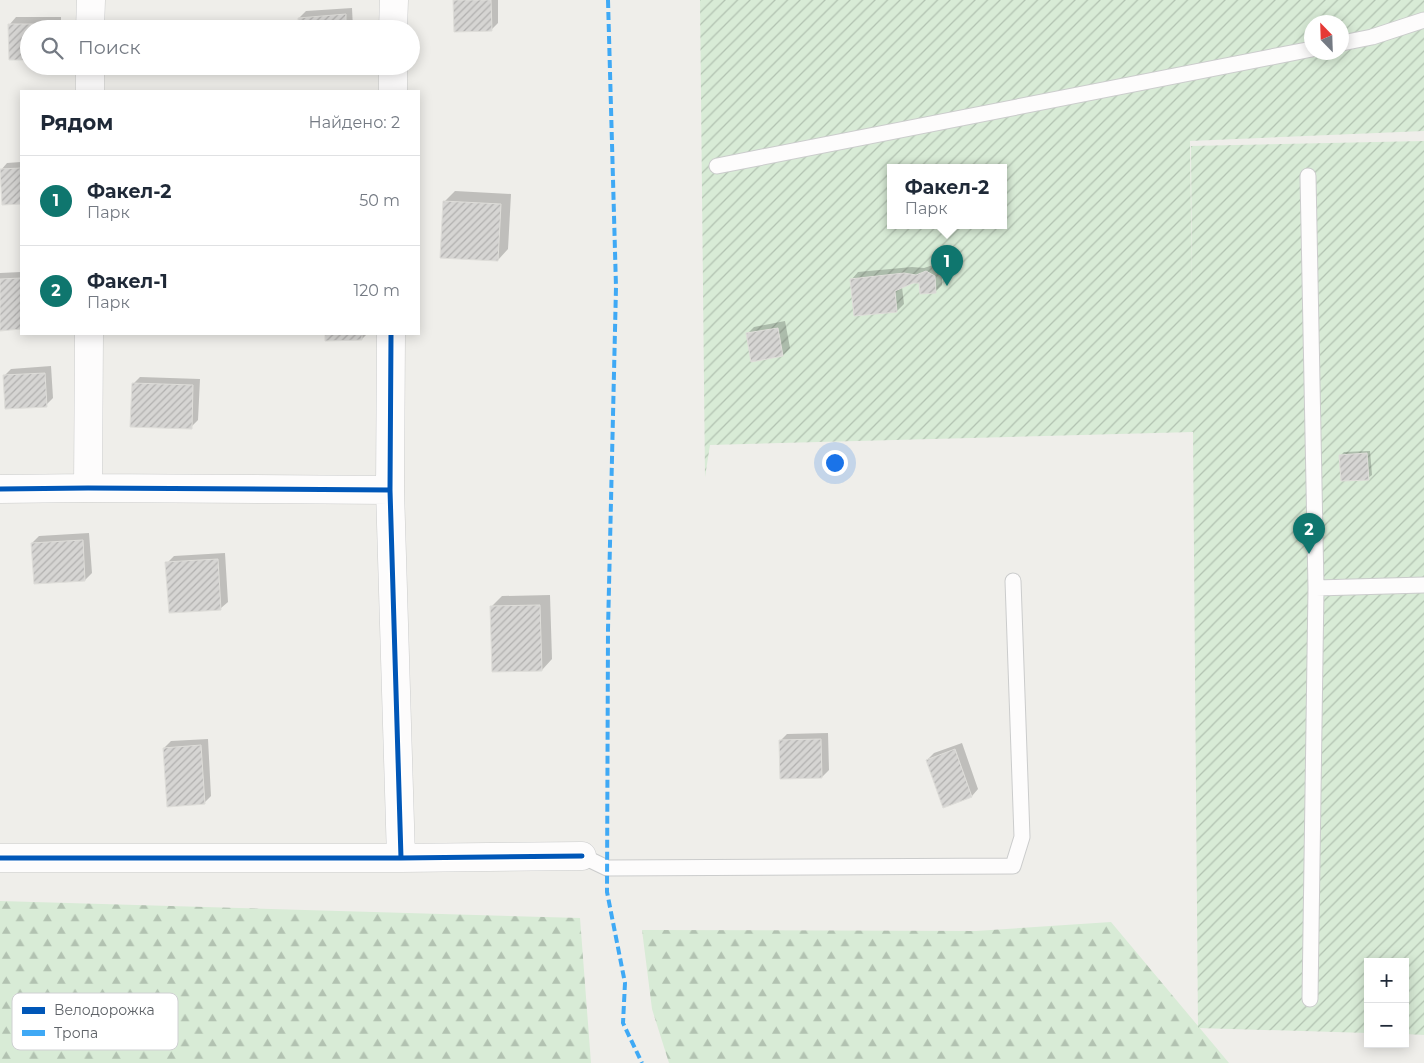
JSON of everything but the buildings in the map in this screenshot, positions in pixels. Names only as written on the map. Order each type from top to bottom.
[{"type":"street","points":[[90,0],[90,20]]},
{"type":"street","points":[[394,0],[394,20]]},
{"type":"street","points":[[90,75],[90,90]]},
{"type":"street","points":[[393,75],[393,90]]},
{"type":"street","points":[[88,488],[89,335]]},
{"type":"street","points":[[391,335],[390,490],[401,858]]},
{"type":"street","points":[[0,489],[390,490]]},
{"type":"street","points":[[0,858],[582,856]]},
{"type":"lane","points":[[1349,42],[1372,37],[1424,20]]},
{"type":"lane","points":[[717,166],[1304,51]]},
{"type":"lane","points":[[1308,176],[1316,588],[1310,998]]},
{"type":"lane","points":[[582,856],[607,868],[1013,866],[1022,836],[1013,581]]},
{"type":"lane","points":[[1316,588],[1424,585]]},
{"type":"green space","points":[[700,0],[1424,0],[1424,131],[1190,141],[1192,299],[1191,146],[1424,141],[1424,1035],[1409,1034],[1409,958],[1364,958],[1364,1033],[1198,1028],[1193,432],[710,445],[705,477]]},
{"type":"green space","points":[[0,901],[580,918],[591,1063],[0,1063]]},
{"type":"green space","points":[[1111,922],[1229,1063],[669,1063],[652,1009],[642,930],[976,931]]},
{"type":"marked path","points":[[608,0],[616,287],[608,629],[607,892],[625,983],[623,1023],[642,1063]]},
{"type":"cycle path","points":[[391,335],[390,490],[401,858]]},
{"type":"cycle path","points":[[0,489],[390,490]]},
{"type":"cycle path","points":[[0,858],[582,856]]},
{"type":"place","name":"Факел-2","points":[[947,286]]},
{"type":"place","name":"Факел-1","points":[[1309,554]]}]
